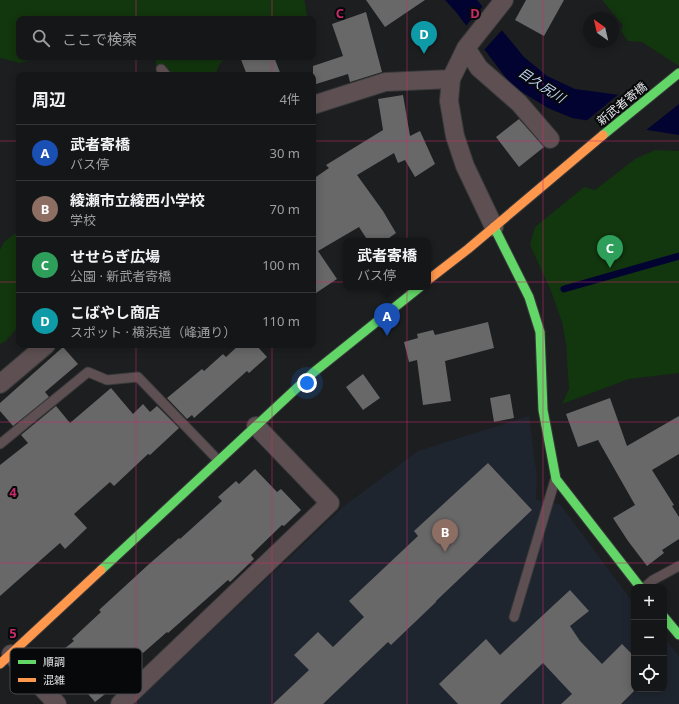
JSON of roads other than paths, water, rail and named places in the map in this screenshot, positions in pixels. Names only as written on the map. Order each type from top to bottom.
[{"type":"street","points":[[501,3],[468,46],[451,79],[449,101],[455,136],[465,166],[529,297],[540,332],[543,410],[556,478],[638,584]]},
{"type":"street","points":[[468,46],[479,68],[519,103],[550,139]]},
{"type":"street","name":"新武者寄橋","points":[[431,278],[679,73]]},
{"type":"street","points":[[316,104],[385,82],[451,79]]},
{"type":"street","points":[[17,648],[314,372],[416,290]]},
{"type":"street","points":[[0,384],[42,348]]},
{"type":"street","points":[[142,683],[330,503],[256,426]]},
{"type":"street","points":[[666,620],[679,635]]},
{"type":"street","points":[[46,694],[58,704]]},
{"type":"street","points":[[120,704],[130,694]]},
{"type":"lane","points":[[0,444],[88,372],[107,380],[138,377],[218,460]]},
{"type":"lane","points":[[514,617],[556,478]]},
{"type":"lane","points":[[648,584],[679,566]]},
{"type":"water","name":"目久尻川","points":[[445,0],[477,0],[524,57],[547,76],[575,89],[679,103],[679,135],[572,118],[548,108],[512,86],[456,12]]},
{"type":"waterway","points":[[564,289],[679,256]]},
{"type":"place","name":"こばやし商店","points":[[424,54]]},
{"type":"place","name":"せせらぎ広場","points":[[610,268]]},
{"type":"place","name":"武者寄橋","points":[[387,336]]},
{"type":"place","name":"綾瀬市立綾西小学校","points":[[445,552]]}]
